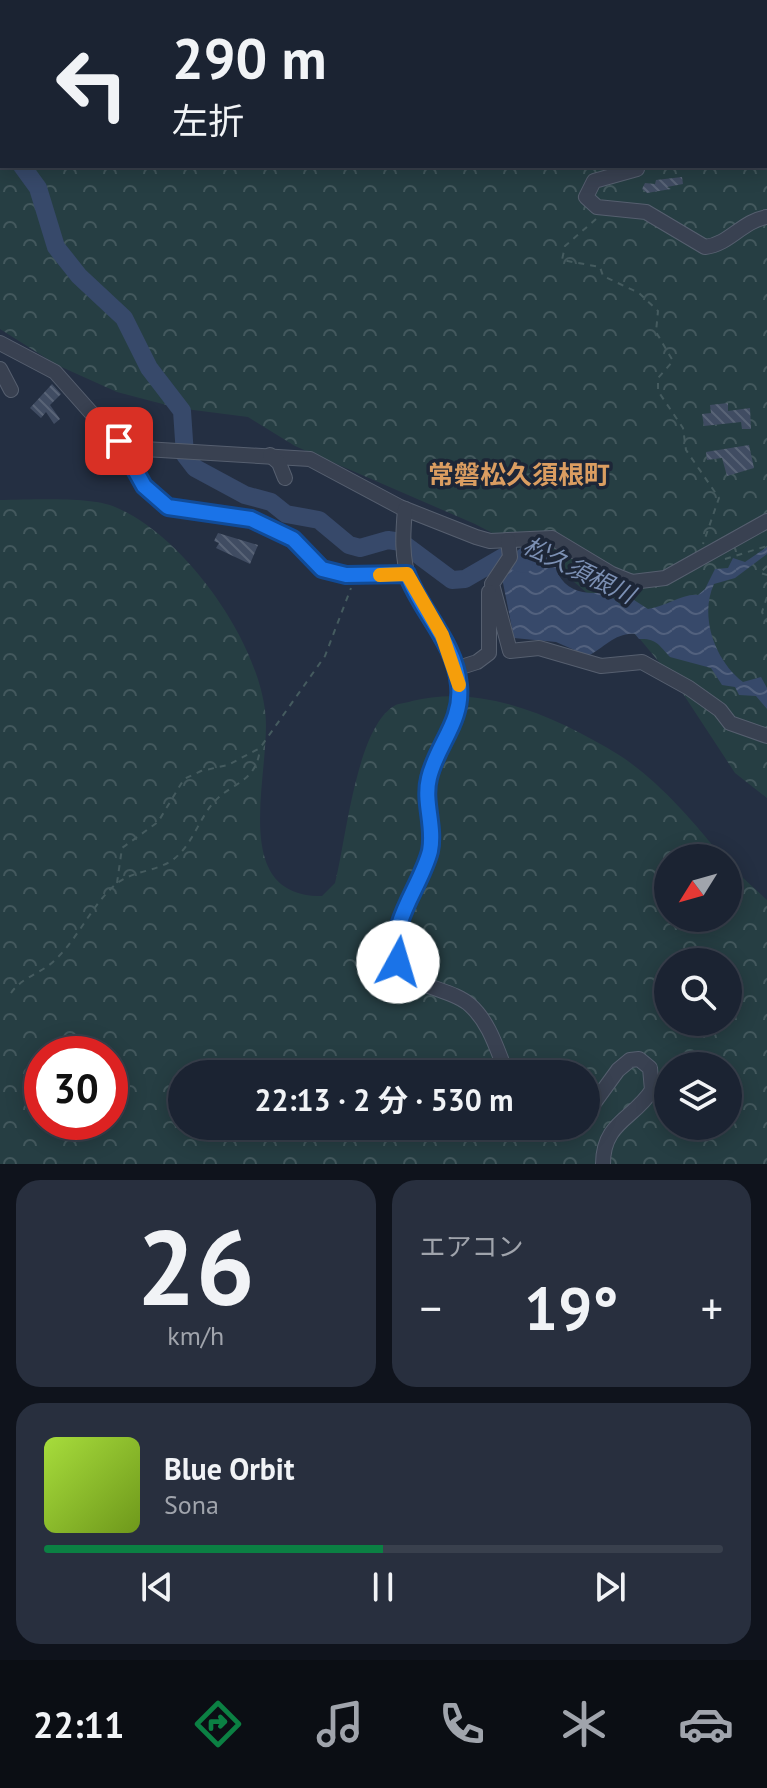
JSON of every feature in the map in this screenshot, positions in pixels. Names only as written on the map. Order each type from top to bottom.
[{"type":"street","points":[[637,169],[590,184],[586,192],[588,200],[597,207],[646,212],[705,247],[723,242],[745,223],[767,217]]},
{"type":"street","points":[[0,343],[55,372],[128,448],[269,455],[325,464],[405,509],[487,540],[552,538],[612,574],[642,583],[665,578],[767,521]]},
{"type":"street","points":[[0,369],[11,390]]},
{"type":"street","points":[[122,443],[144,486],[161,503],[177,509],[251,519],[296,541],[317,567],[355,575],[407,574]]},
{"type":"street","points":[[269,455],[279,463],[285,478]]},
{"type":"street","points":[[405,509],[407,574],[442,635],[459,683],[457,717],[429,777],[430,849],[405,908],[395,953],[398,962],[411,977],[460,998],[480,1015],[501,1060]]},
{"type":"street","points":[[219,515],[232,527]]},
{"type":"street","points":[[455,669],[488,656],[489,584],[510,557],[508,540]]},
{"type":"street","points":[[493,581],[510,651],[539,648],[601,666],[642,662],[689,688],[720,710],[730,723],[767,736]]},
{"type":"street","points":[[600,1096],[624,1064],[639,1059],[650,1068],[652,1090],[617,1124],[607,1140],[603,1164]]},
{"type":"path","points":[[609,208],[571,238],[565,246],[562,260],[600,267],[611,282],[639,293],[658,311],[656,332],[673,361],[658,378],[658,391],[683,428],[686,450],[719,498],[704,543],[705,556]]},
{"type":"path","points":[[767,566],[760,572],[767,575]]},
{"type":"path","points":[[11,993],[20,981],[38,974],[61,954],[117,883],[177,856],[214,803],[236,788],[252,771],[260,748],[325,656],[355,575]]},
{"type":"path","points":[[767,597],[762,612],[767,622]]},
{"type":"path","points":[[117,883],[122,848],[158,822],[184,779],[201,771],[228,765],[260,748]]},
{"type":"green space","points":[[0,168],[767,168],[767,798],[735,773],[674,680],[639,638],[557,567],[475,524],[295,446],[248,417],[178,408],[117,392],[57,365],[0,329]]},
{"type":"green space","points":[[0,500],[75,500],[115,507],[140,520],[165,540],[212,591],[247,651],[259,681],[266,735],[260,825],[263,853],[273,876],[292,891],[322,896],[335,883],[354,787],[370,737],[381,718],[400,704],[439,697],[466,697],[520,707],[596,741],[648,777],[711,844],[654,844],[654,932],[742,932],[742,877],[767,900],[767,1164],[0,1164]]},
{"type":"water","points":[[532,540],[566,558],[558,574],[572,588],[591,593],[606,592],[620,604],[634,600],[648,609],[698,595],[705,589],[715,569],[728,568],[733,558],[745,562],[767,547],[767,554],[735,578],[714,584],[708,610],[712,637],[725,662],[743,682],[761,677],[767,688],[767,709],[756,696],[739,695],[735,687],[722,685],[711,668],[670,657],[657,643],[639,639],[635,634],[616,638],[588,656],[556,642],[514,638],[501,573],[518,550]]},
{"type":"building","points":[[682,177],[683,184],[667,187],[671,189],[647,193],[642,189],[645,183],[655,184],[656,180]]},
{"type":"building","points":[[52,384],[61,394],[50,405],[60,419],[54,424],[46,412],[41,418],[30,408]]},
{"type":"building","points":[[728,403],[728,411],[750,408],[751,429],[742,429],[741,422],[704,426],[702,414],[711,413],[710,405]]},
{"type":"building","points":[[749,445],[754,468],[727,476],[722,458],[707,460],[706,452]]},
{"type":"building","points":[[218,533],[258,545],[250,564],[216,548],[219,543],[214,541]]},
{"type":"waterway","name":"松久須根川","points":[[23,168],[38,188],[56,247],[79,276],[124,318],[149,368],[182,411],[185,455],[195,468],[245,495],[271,502],[286,514],[319,520],[349,545],[360,548],[388,540],[401,542],[452,580],[465,579],[503,557],[524,564]]},
{"type":"slow traffic","points":[[380,575],[407,574],[442,635],[459,685]]},
{"type":"district","name":"常磐松久須根町","points":[[519,474]]},
{"type":"route","points":[[119,441],[144,486],[168,507],[247,517],[270,531],[293,539],[314,565],[322,569],[346,575],[407,574],[442,635],[459,683],[459,705],[451,732],[429,777],[430,849],[405,908],[396,943],[398,962]]}]
